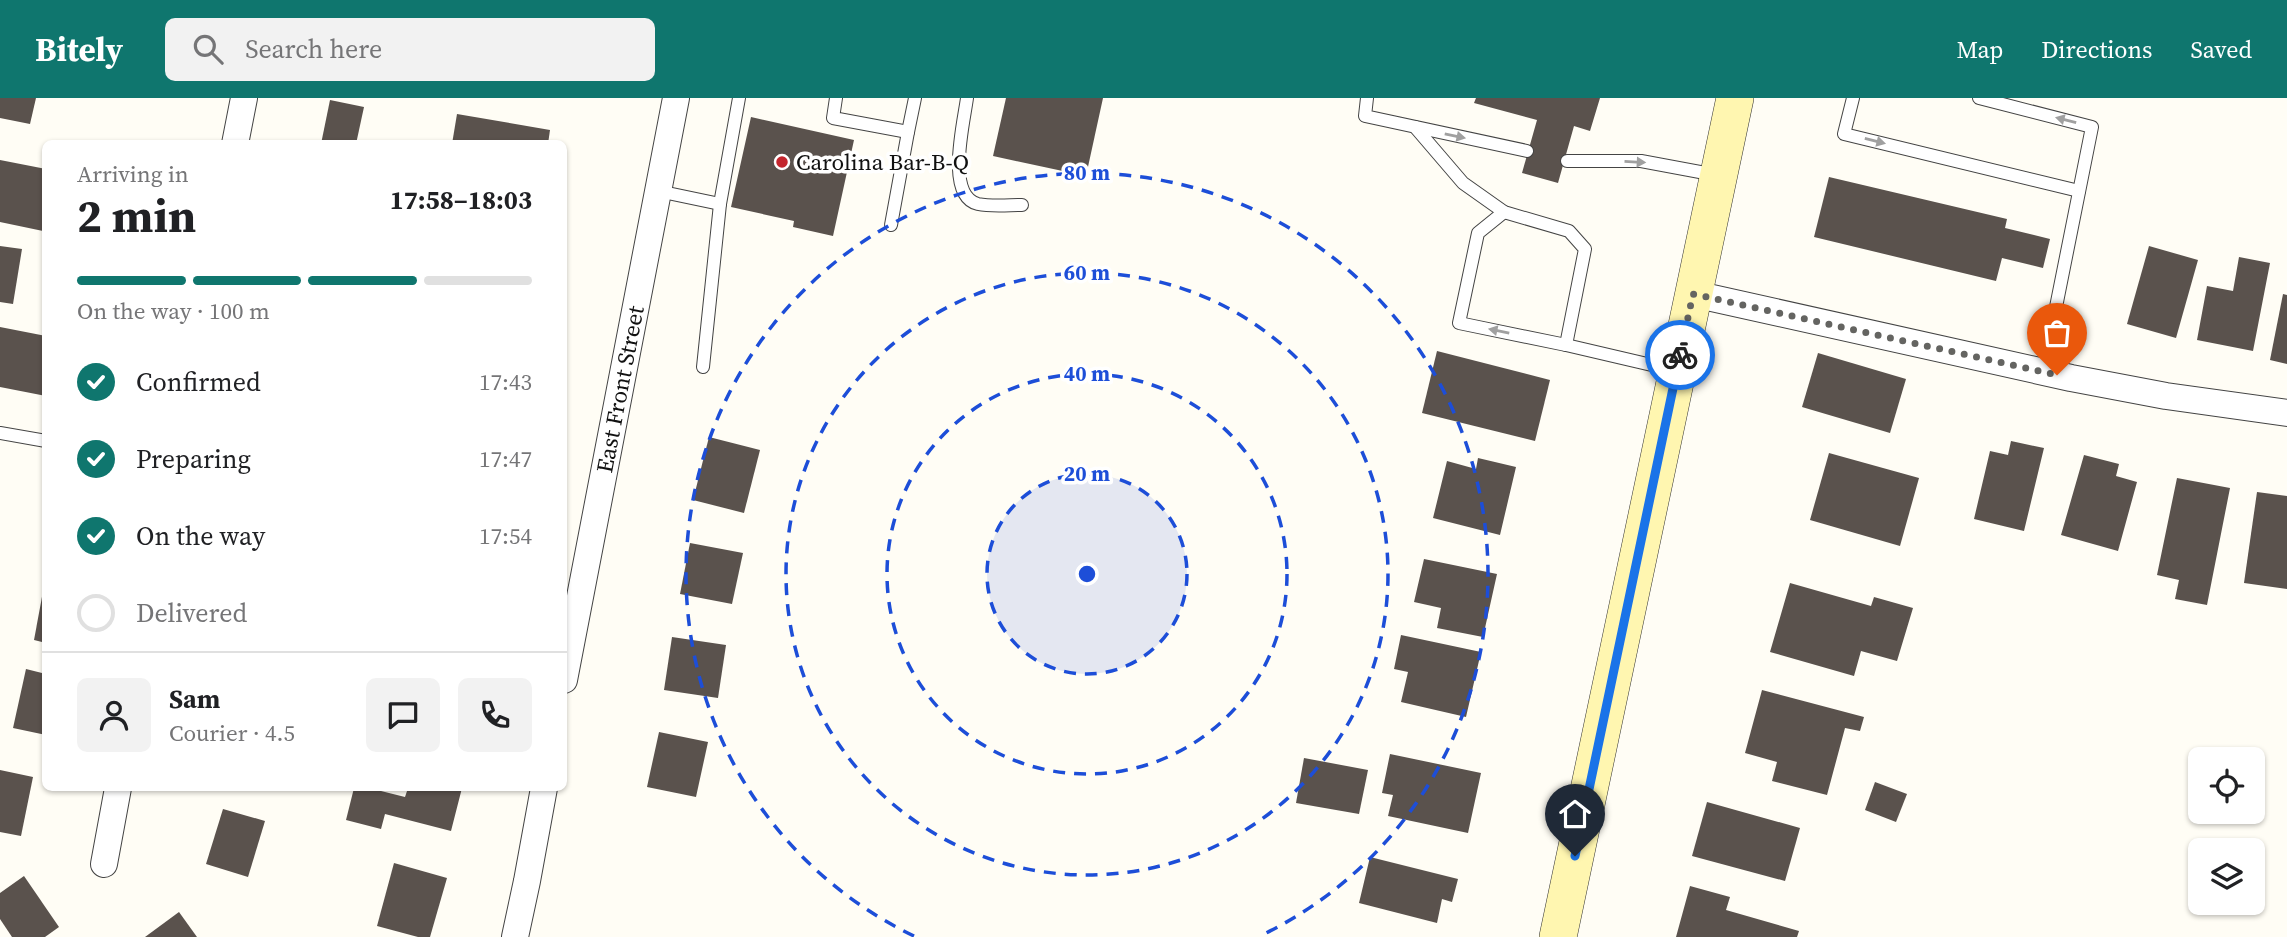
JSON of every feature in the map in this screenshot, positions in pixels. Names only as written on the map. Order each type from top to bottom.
[{"type":"main road","points":[[1558,937],[1735,98]]},
{"type":"street","points":[[236,140],[244,98]]},
{"type":"street","name":"East Front Street","points":[[567,664],[676,98]]},
{"type":"street","points":[[1693,294],[2043,372],[2166,396],[2287,413]]},
{"type":"street","points":[[104,864],[117,791]]},
{"type":"street","points":[[515,937],[543,791]]},
{"type":"lane","points":[[704,367],[720,204],[739,98]]},
{"type":"lane","points":[[836,98],[833,118],[908,132]]},
{"type":"lane","points":[[891,225],[915,98]]},
{"type":"lane","points":[[967,98],[958,167],[963,193],[976,204],[1023,205]]},
{"type":"lane","points":[[1367,98],[1365,116],[1527,151]]},
{"type":"lane","points":[[1853,98],[1844,134],[2079,191]]},
{"type":"lane","points":[[1979,98],[2092,127],[2043,372]]},
{"type":"lane","points":[[1415,127],[1463,183],[1504,212],[1569,231],[1585,249],[1566,345]]},
{"type":"lane","points":[[1567,161],[1640,161],[1718,176]]},
{"type":"lane","points":[[658,191],[720,204]]},
{"type":"lane","points":[[1504,212],[1478,233],[1459,323],[1677,371]]},
{"type":"lane","points":[[0,433],[42,440]]},
{"type":"building","points":[[0,98],[36,98],[30,124],[0,118]]},
{"type":"building","points":[[1006,98],[1103,98],[1086,176],[993,156]]},
{"type":"building","points":[[1476,98],[1600,98],[1590,131],[1574,126],[1558,183],[1522,173],[1537,120],[1474,103]]},
{"type":"building","points":[[330,100],[364,107],[357,140],[322,140]]},
{"type":"building","points":[[457,114],[550,130],[549,140],[453,140]]},
{"type":"building","points":[[751,117],[854,140],[833,236],[793,227],[794,221],[731,207]]},
{"type":"building","points":[[0,160],[42,168],[42,231],[0,222]]},
{"type":"building","points":[[1829,177],[2007,219],[2005,228],[2050,239],[2043,268],[2002,258],[1996,281],[1814,237]]},
{"type":"building","points":[[0,246],[22,249],[13,304],[0,302]]},
{"type":"building","points":[[2149,246],[2198,260],[2176,338],[2127,324]]},
{"type":"building","points":[[2239,257],[2270,263],[2253,351],[2197,340],[2207,286],[2233,291]]},
{"type":"building","points":[[2283,294],[2287,295],[2287,364],[2270,360]]},
{"type":"building","points":[[0,327],[42,335],[42,395],[0,387]]},
{"type":"building","points":[[1437,351],[1550,380],[1535,441],[1422,413]]},
{"type":"building","points":[[1818,353],[1906,379],[1890,433],[1802,407]]},
{"type":"building","points":[[709,437],[760,450],[744,513],[693,500]]},
{"type":"building","points":[[2011,441],[2044,448],[2024,531],[1974,519],[1990,451],[2008,455]]},
{"type":"building","points":[[1829,453],[1919,478],[1900,546],[1810,520]]},
{"type":"building","points":[[2084,455],[2119,464],[2116,476],[2137,482],[2118,551],[2061,535]]},
{"type":"building","points":[[1478,458],[1516,467],[1500,535],[1433,518],[1447,461],[1476,469]]},
{"type":"building","points":[[2177,478],[2230,488],[2207,605],[2175,599],[2179,580],[2157,575]]},
{"type":"building","points":[[2257,492],[2287,496],[2287,589],[2244,583]]},
{"type":"building","points":[[690,543],[743,553],[732,604],[680,594]]},
{"type":"building","points":[[1424,559],[1497,574],[1483,637],[1437,628],[1441,608],[1414,602]]},
{"type":"building","points":[[1790,583],[1871,606],[1874,597],[1913,608],[1897,661],[1861,651],[1854,676],[1770,652]]},
{"type":"building","points":[[42,597],[42,642],[34,640]]},
{"type":"building","points":[[1401,635],[1481,652],[1466,717],[1401,702],[1408,672],[1394,669]]},
{"type":"building","points":[[672,637],[726,645],[718,698],[664,690]]},
{"type":"building","points":[[26,669],[42,673],[42,734],[13,728]]},
{"type":"building","points":[[1762,690],[1864,717],[1860,731],[1845,728],[1827,795],[1772,781],[1777,762],[1745,753]]},
{"type":"building","points":[[659,732],[708,742],[696,797],[647,787]]},
{"type":"building","points":[[1390,754],[1481,773],[1468,833],[1388,816],[1393,795],[1382,793]]},
{"type":"building","points":[[1304,758],[1368,770],[1359,814],[1296,803]]},
{"type":"building","points":[[0,770],[33,777],[21,836],[0,832]]},
{"type":"building","points":[[1875,782],[1907,794],[1896,822],[1865,810]]},
{"type":"building","points":[[353,791],[381,791],[405,797],[407,791],[461,791],[451,831],[385,814],[381,829],[346,820]]},
{"type":"building","points":[[1707,802],[1800,828],[1785,881],[1692,856]]},
{"type":"building","points":[[223,809],[265,821],[248,877],[206,864]]},
{"type":"building","points":[[1370,857],[1458,879],[1452,902],[1442,899],[1437,923],[1359,903]]},
{"type":"building","points":[[394,863],[447,878],[430,937],[418,937],[377,926]]},
{"type":"building","points":[[24,876],[59,927],[45,937],[12,937],[0,919],[0,893]]},
{"type":"building","points":[[1690,886],[1730,897],[1726,910],[1799,931],[1797,937],[1676,937]]},
{"type":"building","points":[[179,912],[197,937],[145,937]]},
{"type":"way so far","points":[[1680,355],[1693,294],[2057,375]]},
{"type":"place","name":"Carolina Bar-B-Q","points":[[782,162]]},
{"type":"route","points":[[1575,856],[1680,355]]}]
